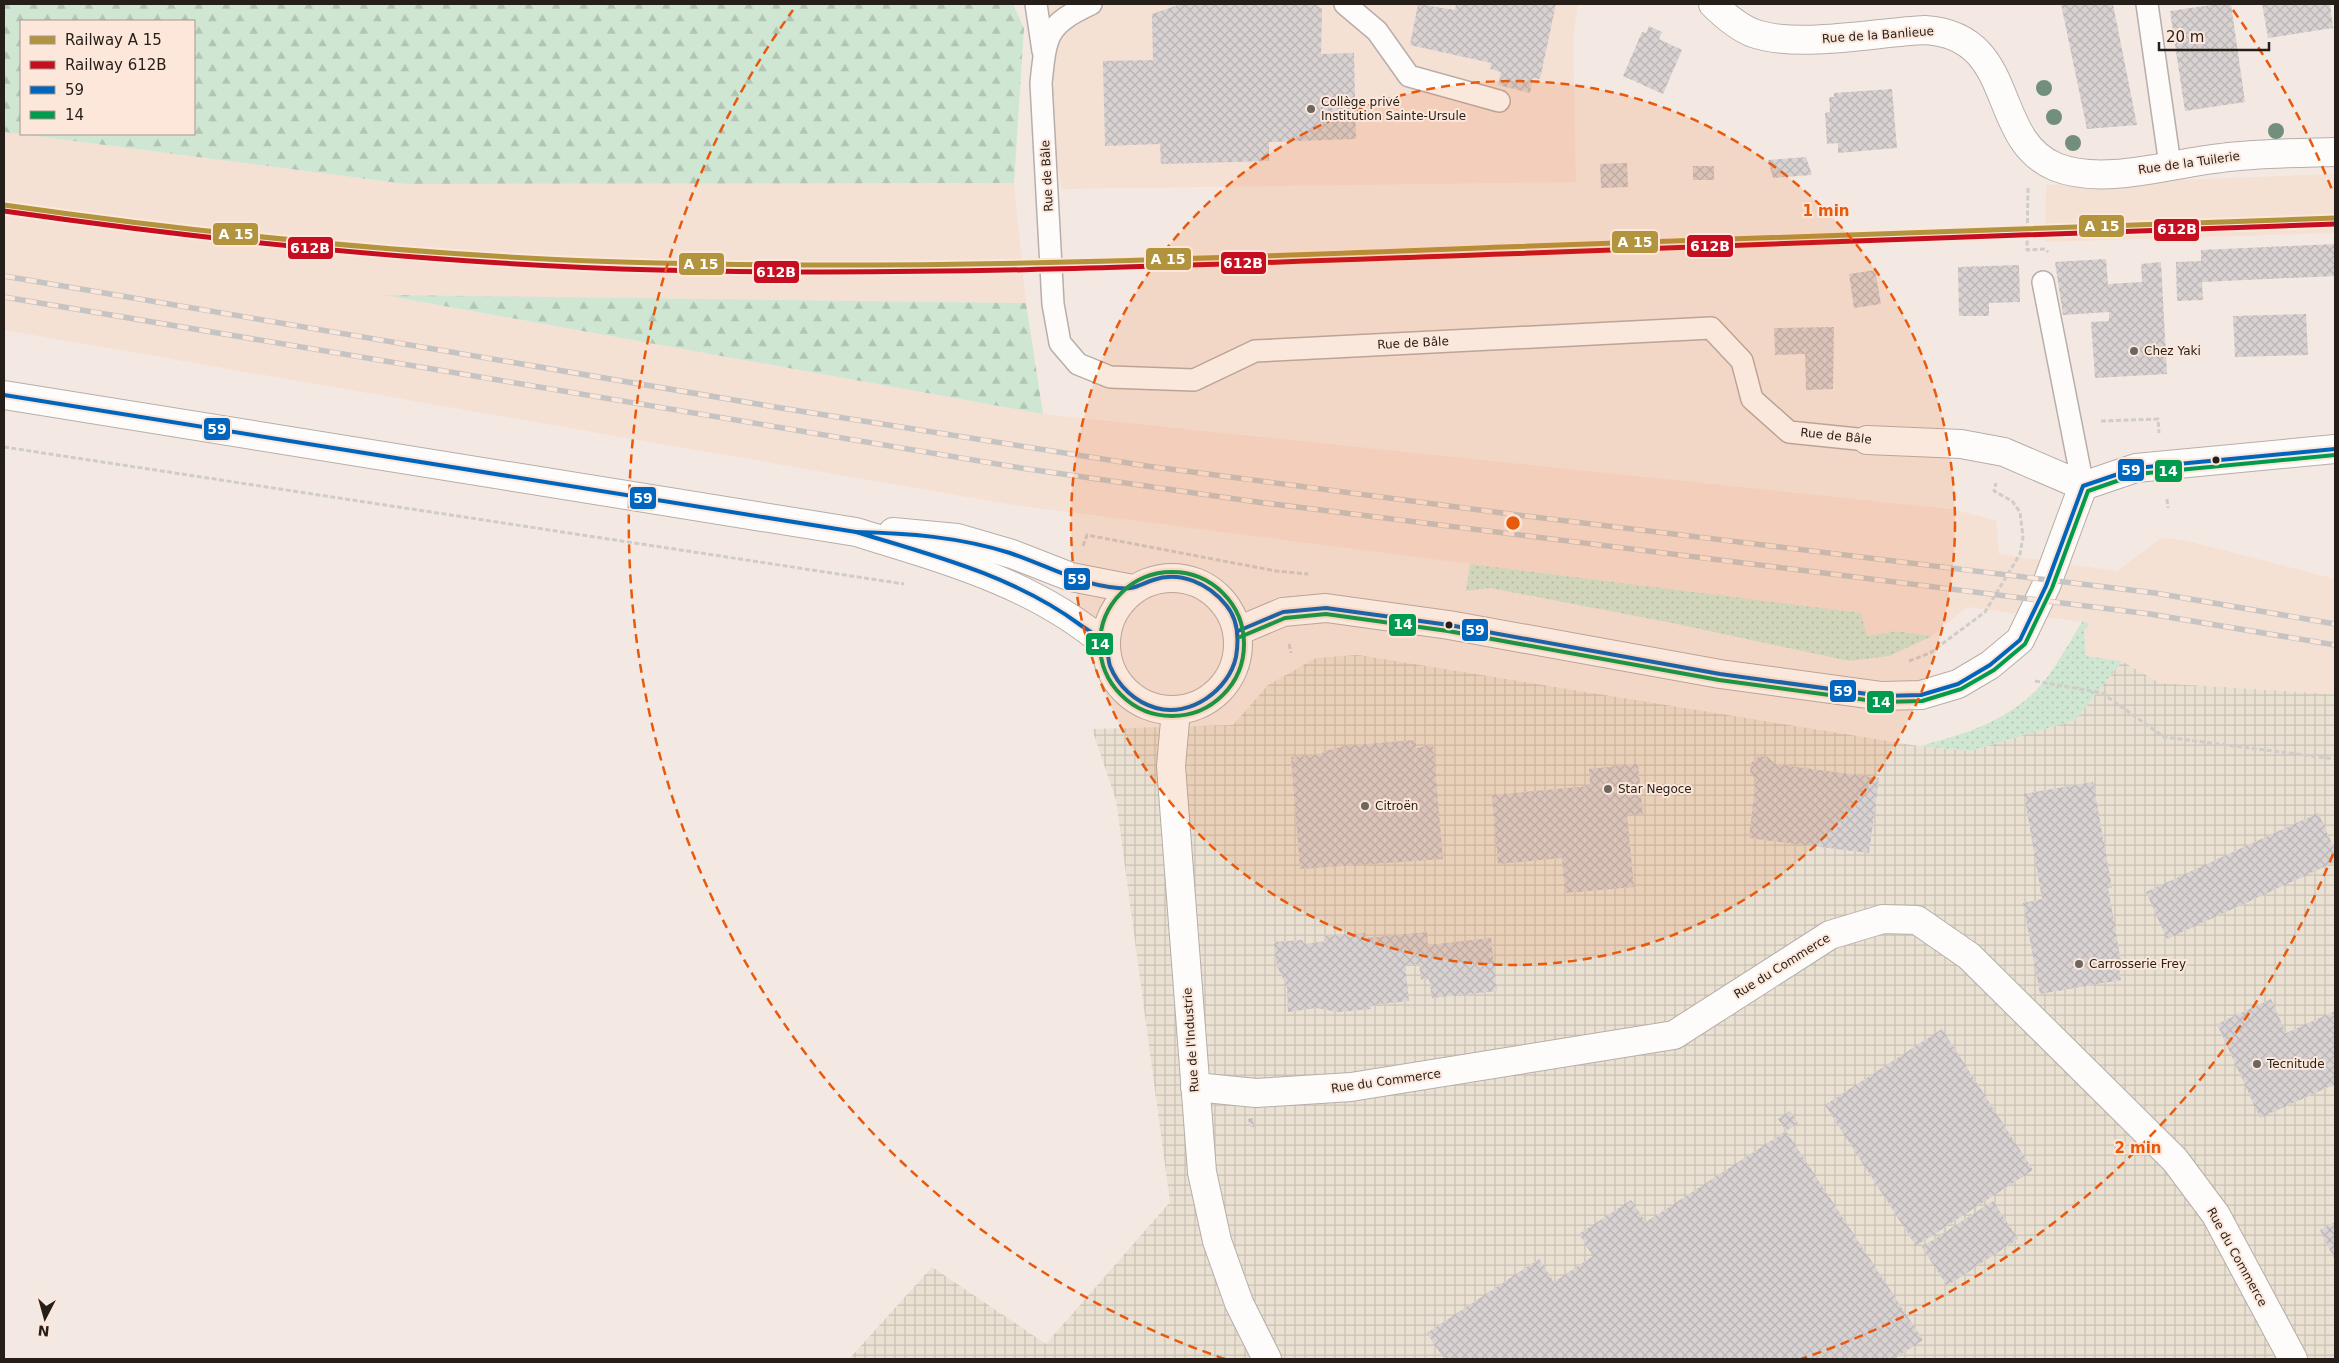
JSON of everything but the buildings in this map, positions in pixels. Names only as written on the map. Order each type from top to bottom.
[{"type":"main road","name":"Rue de la Banlieue","points":[[1713,4],[1736,24],[1752,32],[1779,39],[1818,39],[1925,30],[1940,31],[1963,39],[1984,58],[2022,136],[2028,146],[2045,162]]},
{"type":"main road","name":"Rue de la Tuilerie","points":[[2045,162],[2066,170],[2092,173],[2134,172],[2170,165],[2240,156],[2335,152]]},
{"type":"main road","points":[[4,395],[856,532],[927,554],[1009,584],[1056,608],[1085,627],[1105,644]]},
{"type":"main road","name":"Rue de Bâle","points":[[1868,440],[1961,444],[2004,452],[2083,486]]},
{"type":"main road","points":[[1238,631],[1283,612],[1326,608],[1449,625],[1720,674],[1882,696],[1921,694],[1958,684],[1990,665],[2020,640],[2046,586],[2083,486],[2136,468],[2335,449]]},
{"type":"main road","points":[[856,532],[894,532],[957,538],[1012,554],[1071,577],[1133,589]]},
{"type":"main road","points":[[1175,577],[1196,582],[1216,593],[1230,611],[1238,631],[1238,654],[1230,675],[1221,687],[1216,693],[1198,705],[1176,710],[1154,708],[1135,699],[1119,684],[1109,665],[1105,644],[1108,623],[1133,589],[1153,580],[1175,577]]},
{"type":"main road","name":"Rue de l'Industrie","points":[[1176,710],[1171,766],[1202,1172],[1217,1241],[1240,1303],[1267,1359]]},
{"type":"main road","name":"Rue du Commerce","points":[[1195,1087],[1256,1093],[1351,1087],[1674,1035],[1830,934],[1883,919],[1917,920],[1969,956],[2175,1160],[2216,1215],[2293,1359]]},
{"type":"lane","points":[[1036,4],[1044,54]]},
{"type":"lane","name":"Rue de Bâle","points":[[1092,4],[1065,16],[1050,32],[1044,54],[1041,83],[1052,304],[1060,343],[1078,364],[1110,377],[1194,380],[1254,351],[1711,328],[1742,361],[1752,399],[1789,432],[1868,440]]},
{"type":"lane","points":[[1345,4],[1377,31],[1409,76],[1500,101]]},
{"type":"lane","points":[[2147,4],[2170,165]]},
{"type":"lane","points":[[2043,282],[2083,486]]},
{"type":"path","points":[[2027,234],[2028,195]]},
{"type":"path","points":[[4,447],[906,584]]},
{"type":"path","points":[[1905,662],[1930,653],[1985,612],[2020,554],[2023,536],[2020,512],[2012,501],[1994,491],[2004,452]]},
{"type":"path","points":[[1082,552],[1086,535],[1276,571],[1311,574]]},
{"type":"path","points":[[2036,681],[2102,692],[2164,737],[2335,759]]},
{"type":"shaded area","name":"Collège privé Institution Sainte-Ursule","points":[[1027,4],[1578,4],[1573,37],[1576,182],[1062,189]]},
{"type":"shaded area","points":[[4,132],[406,184],[1014,183],[1026,303],[387,296],[1043,414],[1951,509],[1996,520],[1999,554],[2117,571],[2161,538],[2184,540],[2335,579],[2335,694],[2160,683],[2122,661],[2086,656],[2084,631],[2090,623],[1967,607],[1932,636],[1896,631],[1866,636],[1578,578],[1013,505],[4,330]]},
{"type":"shaded area","points":[[2335,174],[2335,233],[2045,242],[2046,185]]},
{"type":"shaded area","points":[[1358,655],[1919,746],[1970,751],[2075,720],[2122,661],[2160,683],[2335,694],[2335,1359],[849,1359],[932,1267],[1046,1344],[1170,1202],[1116,800],[1092,729],[1233,725],[1268,685],[1316,658]]},
{"type":"green space","points":[[4,4],[1013,4],[1024,28],[1014,183],[406,184],[27,135],[195,135],[195,20],[20,20],[20,134],[4,132]]},
{"type":"green space","points":[[383,295],[1026,303],[1043,414]]},
{"type":"green space","points":[[1470,564],[1861,613],[1867,636],[1896,631],[1932,636],[1889,656],[1849,661],[1672,623],[1490,588],[1466,591]]},
{"type":"green space","points":[[2082,622],[2090,623],[2084,631],[2086,656],[2122,661],[2075,720],[1970,751],[1919,746],[1975,729],[1993,721],[2025,701],[2039,688],[2051,672]]},
{"type":"railway","points":[[4,276],[781,408],[1147,466],[1510,514],[2155,593],[2335,624]]},
{"type":"railway","points":[[4,297],[1021,468],[1257,502],[2150,614],[2335,645]]},
{"type":"transit line","points":[[4,205],[249,236],[412,251],[576,260],[764,265],[975,264],[1186,259],[2335,218]]},
{"type":"transit line","name":"59","points":[[4,395],[856,532]]},
{"type":"transit line","name":"59","points":[[1238,631],[1283,612],[1326,608],[1449,625],[1720,674],[1882,696],[1921,695],[1958,684],[1990,665],[2020,640],[2046,586],[2083,486],[2136,468],[2335,449]]},
{"type":"transit line","name":"14","points":[[1240,637],[1285,618],[1326,614],[1448,631],[1719,680],[1881,702],[1922,701],[1961,689],[1994,670],[2025,644],[2052,588],[2088,491],[2137,474],[2335,455]]},
{"type":"transit line","name":"59","points":[[856,532],[895,533],[972,543],[1010,553],[1077,579],[1104,586],[1118,588],[1136,587],[1163,577],[1183,578],[1193,581],[1203,585],[1219,597],[1233,616],[1237,630],[1237,643],[1236,657],[1232,669],[1217,690],[1206,699],[1182,709],[1156,708],[1134,697],[1118,680],[1110,666],[1107,649],[1103,641],[1054,607],[1000,580],[972,569],[856,532]]},
{"type":"transit line","name":"14","points":[[1172,572],[1200,577],[1223,593],[1239,616],[1244,644],[1239,672],[1223,695],[1200,711],[1172,716],[1144,711],[1121,695],[1105,672],[1100,644],[1105,616],[1121,593],[1144,577],[1172,572]]},
{"type":"rail line","name":"612B","points":[[4,211],[249,242],[412,257],[576,267],[764,272],[975,271],[1186,265],[2335,224]]},
{"type":"place","name":"Collège privé Institution Sainte-Ursule","points":[[1311,109]]},
{"type":"place","name":"Chez Yaki","points":[[2134,351]]},
{"type":"place","name":"Star Negoce","points":[[1608,789]]},
{"type":"place","name":"Citroën","points":[[1365,806]]},
{"type":"place","name":"Carrosserie Frey","points":[[2079,964]]},
{"type":"place","name":"Tecnitude","points":[[2257,1064]]}]
